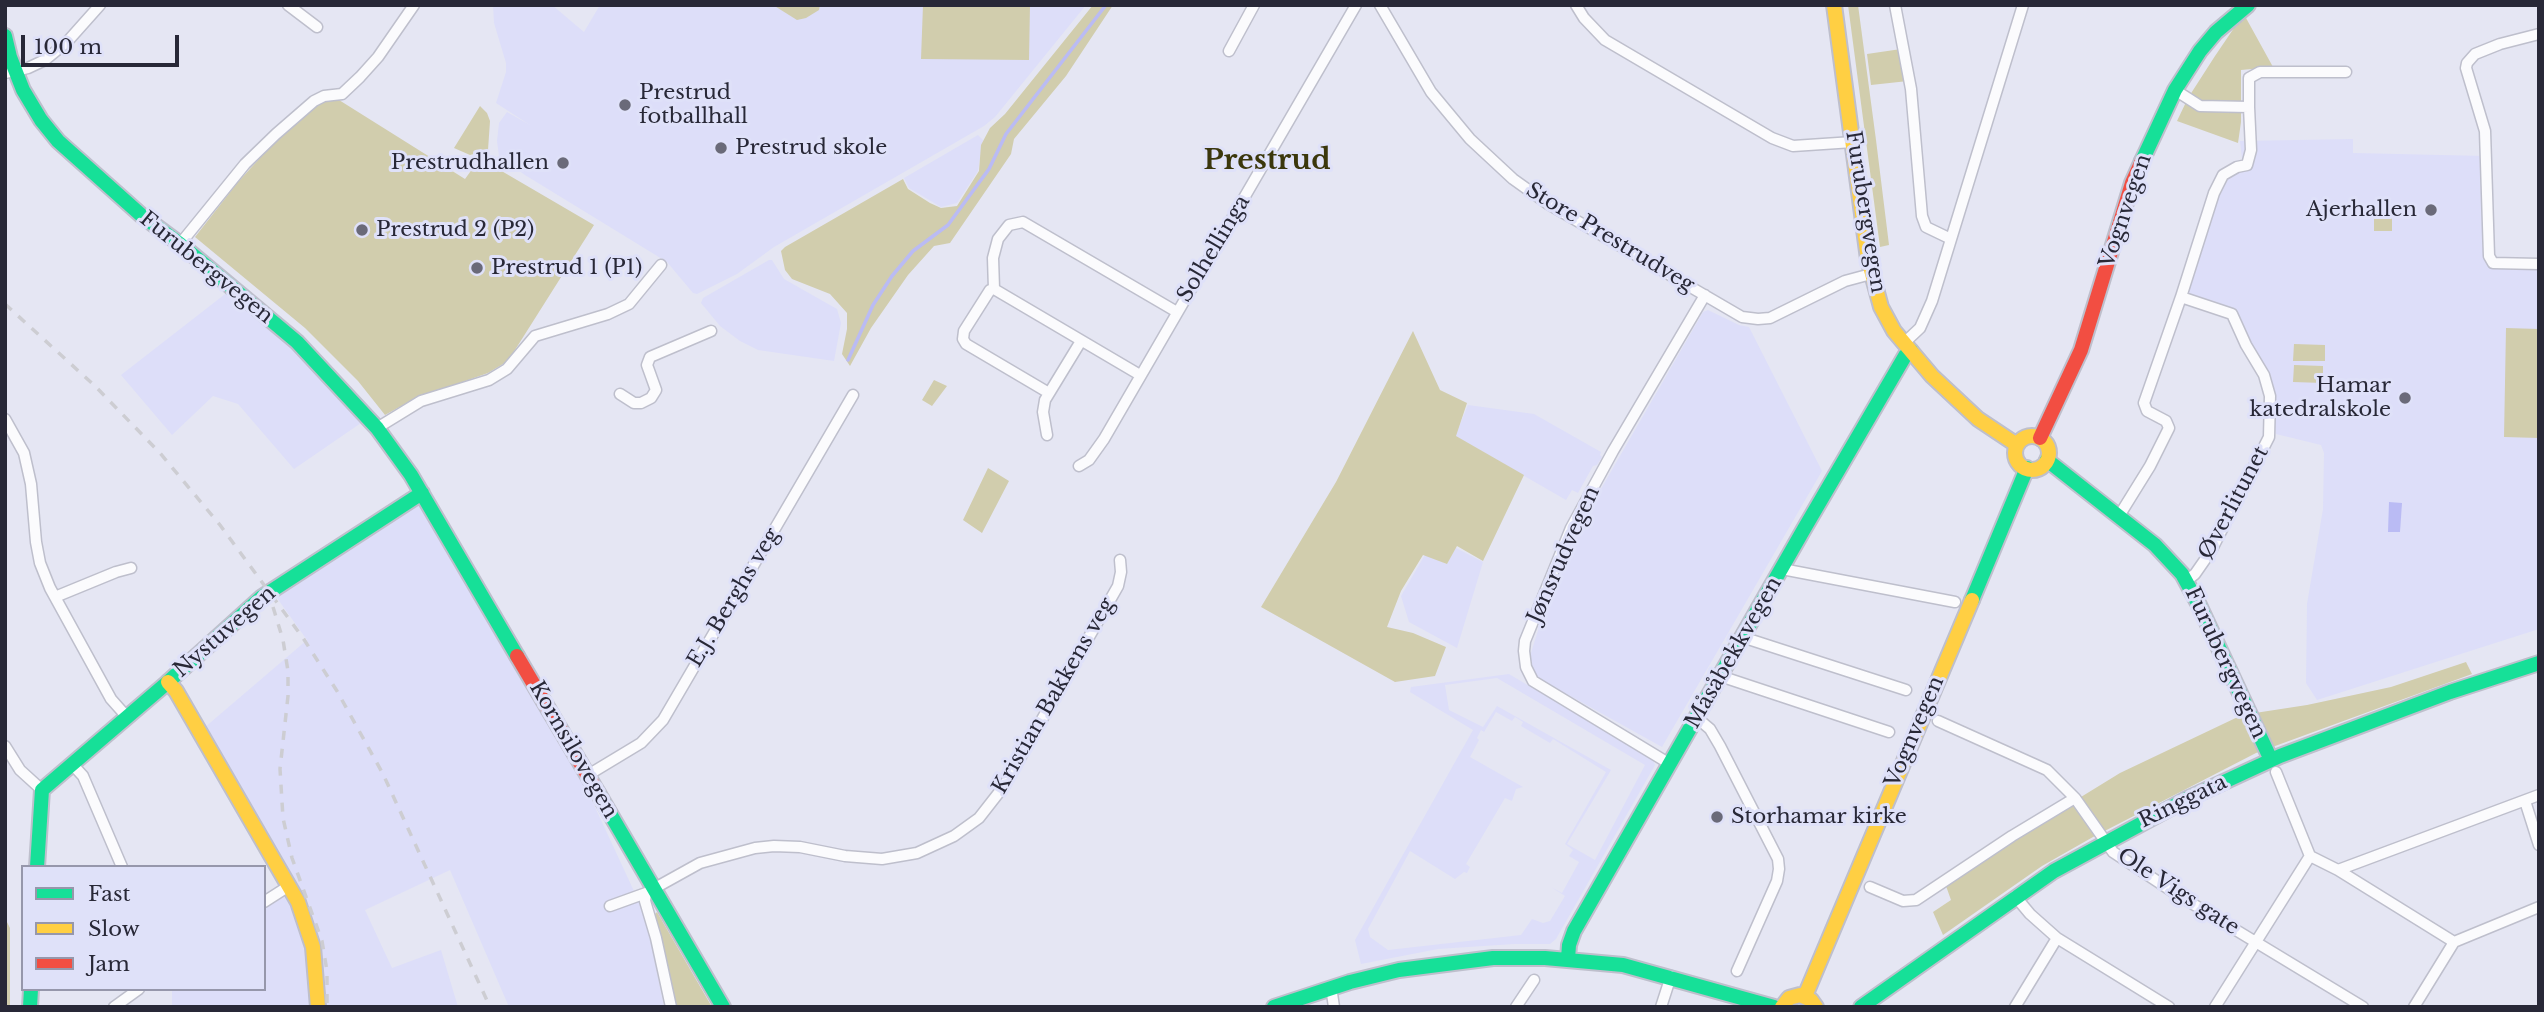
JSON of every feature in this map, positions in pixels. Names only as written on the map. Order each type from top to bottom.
[{"type":"main road","name":"Furubergvegen","points":[[1834,5],[1871,274],[1881,307],[1907,347],[1932,376],[1978,419],[2017,445]]},
{"type":"main road","name":"Vognvegen","points":[[2040,438],[2076,363],[2132,183],[2144,153],[2175,90],[2207,41],[2248,5]]},
{"type":"main road","name":"Furubergvegen","points":[[5,36],[10,72],[58,141],[116,194],[297,342],[377,428],[422,493]]},
{"type":"main road","name":"Måsåbekkvegen","points":[[1568,959],[1574,931],[1905,356],[1907,347]]},
{"type":"main road","points":[[2027,437],[2040,438],[2048,447],[2047,460],[2036,469],[2027,468],[2017,459],[2017,445],[2027,437]]},
{"type":"main road","name":"Furubergvegen","points":[[2047,460],[2164,554],[2186,580],[2274,766]]},
{"type":"main road","name":"Vognvegen","points":[[1805,996],[2027,468]]},
{"type":"main road","name":"Kornsilovegen","points":[[422,493],[588,775],[650,890],[723,1007]]},
{"type":"main road","name":"Nystuvegen","points":[[42,790],[276,587],[422,493]]},
{"type":"main road","name":"Ringgata","points":[[1861,1007],[2015,896],[2105,842],[2187,799],[2274,766],[2401,710],[2539,664]]},
{"type":"main road","points":[[168,682],[176,691],[289,886],[303,916],[313,947],[317,1007]]},
{"type":"main road","points":[[37,865],[42,790]]},
{"type":"main road","points":[[1274,1007],[1331,987],[1399,970],[1493,958],[1568,959],[1623,965],[1671,976],[1774,1007]]},
{"type":"main road","points":[[1782,1007],[1789,998],[1805,996],[1816,1007]]},
{"type":"street","points":[[10,72],[28,68],[56,52],[100,5]]},
{"type":"street","points":[[288,5],[317,27]]},
{"type":"street","points":[[180,244],[245,164],[276,134],[314,101],[324,96],[342,94],[360,77],[378,57],[414,5]]},
{"type":"street","points":[[1229,51],[1254,5]]},
{"type":"street","name":"Solhellinga","points":[[1079,466],[1089,460],[1104,439],[1356,5]]},
{"type":"street","name":"Store Prestrudveg","points":[[1380,5],[1431,92],[1470,139],[1513,179],[1548,204],[1742,317],[1770,318],[1845,281],[1871,274]]},
{"type":"street","points":[[1576,5],[1584,18],[1605,40],[1772,138],[1793,146],[1853,142]]},
{"type":"street","points":[[1895,5],[1910,89],[1922,216],[1926,227],[1951,240]]},
{"type":"street","points":[[1907,347],[1920,328],[1932,301],[2023,5]]},
{"type":"street","points":[[2539,34],[2475,54],[2466,68],[2485,131],[2489,256],[2493,263],[2539,264]]},
{"type":"street","points":[[2119,516],[2169,428],[2166,421],[2147,411],[2144,403],[2214,193],[2224,175],[2237,167],[2247,165],[2251,150],[2249,78],[2260,72],[2346,72]]},
{"type":"street","points":[[2175,90],[2200,106],[2249,107]]},
{"type":"street","name":"Solhellinga","points":[[994,289],[993,258],[998,239],[1009,225],[1023,222],[1177,312]]},
{"type":"street","points":[[377,428],[421,401],[489,380],[507,369],[535,335],[608,314],[629,304],[661,265]]},
{"type":"street","points":[[1049,393],[966,344],[962,339],[986,293],[994,289],[1140,375]]},
{"type":"street","name":"Jønsrudvegen","points":[[1670,764],[1533,681],[1526,667],[1524,651],[1525,641],[1571,528],[1705,295]]},
{"type":"street","name":"Øverlitunet","points":[[2181,297],[2232,314],[2264,375],[2270,396],[2269,437],[2211,551],[2195,573],[2186,580]]},
{"type":"street","points":[[620,394],[634,403],[651,398],[656,390],[648,365],[650,357],[711,331]]},
{"type":"street","points":[[1047,435],[1043,412],[1049,393],[1081,341]]},
{"type":"street","name":"E.J. Berghs veg","points":[[588,775],[640,743],[663,720],[853,395]]},
{"type":"street","points":[[5,419],[24,453],[31,484],[40,563],[55,597],[111,699],[127,717]]},
{"type":"street","name":"Kristian Bakkens veg","points":[[650,890],[700,863],[755,848],[800,847],[845,856],[882,859],[917,853],[954,836],[979,818],[1004,786],[1118,586],[1120,560]]},
{"type":"street","points":[[55,597],[131,568]]},
{"type":"street","points":[[1782,569],[1955,602]]},
{"type":"street","points":[[1742,636],[1906,690]]},
{"type":"street","points":[[1720,676],[1889,732]]},
{"type":"street","points":[[1697,718],[1715,737],[1778,859],[1777,881],[1737,971]]},
{"type":"street","name":"Ole Vigs gate","points":[[1938,721],[2048,770],[2075,798],[2113,852],[2363,1007]]},
{"type":"street","points":[[5,746],[20,770],[42,790]]},
{"type":"street","points":[[72,764],[83,776],[121,865]]},
{"type":"street","points":[[2274,766],[2310,856],[2338,870],[2454,942]]},
{"type":"street","points":[[2338,870],[2539,795]]},
{"type":"street","points":[[1870,887],[1903,901],[1916,900],[2075,798]]},
{"type":"street","points":[[2525,801],[2539,845]]},
{"type":"street","points":[[2215,1007],[2310,856]]},
{"type":"street","points":[[266,901],[289,886]]},
{"type":"street","points":[[610,906],[650,890]]},
{"type":"street","points":[[650,890],[645,901],[671,1007]]},
{"type":"street","points":[[2015,896],[2030,914],[2057,938],[2169,1007]]},
{"type":"street","points":[[2414,1007],[2454,942],[2539,906]]},
{"type":"street","points":[[2015,1007],[2057,938]]},
{"type":"street","points":[[1661,1007],[1671,976]]},
{"type":"street","points":[[1516,1007],[1534,980]]},
{"type":"street","points":[[1331,987],[1334,1007]]},
{"type":"street","points":[[114,1007],[136,991]]},
{"type":"shaded area","name":"Prestrud skole","points":[[493,5],[552,5],[584,32],[600,5],[1086,5],[995,117],[984,126],[774,247],[737,274],[697,294],[693,293],[667,262],[525,175],[499,156],[499,123],[507,112],[530,125],[496,103],[506,72],[506,63],[494,23]]},
{"type":"shaded area","points":[[773,5],[820,5],[819,10],[797,20]]},
{"type":"shaded area","points":[[923,5],[1030,5],[1029,60],[921,59]]},
{"type":"shaded area","points":[[1093,5],[1113,5],[1066,76],[1014,139],[1011,154],[950,243],[934,246],[908,275],[871,328],[850,366],[842,354],[847,313],[830,294],[792,279],[785,270],[781,251],[903,179],[908,189],[930,203],[941,208],[957,206],[979,171],[981,145],[990,128],[1005,114]]},
{"type":"shaded area","points":[[1848,5],[1858,5],[1876,140],[1889,245],[1880,247]]},
{"type":"shaded area","points":[[2246,18],[2273,67],[2241,70],[2241,122],[2238,143],[2177,121],[2188,98],[2215,56],[2234,28]]},
{"type":"shaded area","points":[[1901,49],[1908,81],[1871,85],[1867,54]]},
{"type":"shaded area","points":[[339,100],[465,179],[478,161],[493,166],[594,225],[508,361],[488,373],[414,399],[385,415],[358,381],[305,328],[195,237],[238,182],[270,147],[321,102]]},
{"type":"shaded area","points":[[480,106],[490,121],[488,150],[470,155],[454,148]]},
{"type":"shaded area","points":[[978,135],[983,140],[978,171],[957,203],[941,207],[909,188],[904,178]]},
{"type":"shaded area","name":"Hamar katedralskole","points":[[2353,139],[2353,153],[2486,156],[2488,258],[2539,259],[2539,629],[2317,700],[2306,683],[2307,604],[2323,509],[2324,453],[2321,445],[2276,434],[2267,372],[2250,347],[2234,311],[2185,295],[2214,208],[2228,177],[2243,168],[2240,141]]},
{"type":"shaded area","points":[[2374,217],[2392,217],[2392,231],[2374,231]]},
{"type":"shaded area","points":[[772,260],[784,279],[837,309],[841,323],[834,361],[758,350],[720,326],[701,303],[703,298]]},
{"type":"shaded area","points":[[229,291],[320,371],[361,423],[294,469],[238,404],[213,396],[172,435],[121,375]]},
{"type":"shaded area","points":[[1708,310],[1749,327],[1822,471],[1662,747],[1538,678],[1530,656],[1541,621],[1583,520],[1703,312]]},
{"type":"shaded area","points":[[2506,328],[2539,329],[2539,438],[2504,437]]},
{"type":"shaded area","points":[[1413,331],[1440,390],[1467,403],[1456,436],[1524,475],[1483,561],[1457,546],[1447,564],[1423,555],[1401,591],[1387,627],[1413,633],[1446,647],[1435,676],[1395,682],[1261,607],[1336,482]]},
{"type":"shaded area","points":[[2294,344],[2325,345],[2325,361],[2293,361]]},
{"type":"shaded area","points":[[2294,365],[2323,366],[2323,383],[2293,382]]},
{"type":"shaded area","points":[[934,380],[947,386],[932,406],[922,400]]},
{"type":"shaded area","points":[[1468,405],[1534,414],[1601,452],[1602,457],[1597,465],[1593,466],[1578,493],[1572,490],[1566,500],[1455,436]]},
{"type":"shaded area","points":[[988,468],[1009,481],[982,533],[963,520]]},
{"type":"shaded area","points":[[417,498],[582,779],[646,917],[664,1007],[509,1007],[450,870],[365,910],[392,968],[441,950],[458,1007],[172,1007],[172,991],[266,991],[266,906],[296,884],[204,728],[307,640],[272,591]]},
{"type":"shaded area","points":[[1456,548],[1483,562],[1457,648],[1409,622],[1401,596],[1426,553],[1446,564]]},
{"type":"shaded area","points":[[2466,662],[2472,674],[2256,753],[2093,837],[2042,866],[1943,935],[1933,912],[1951,900],[1946,886],[2011,840],[2120,773],[2242,715],[2307,705],[2391,687]]},
{"type":"shaded area","points":[[1509,674],[1653,760],[1655,765],[1556,939],[1550,944],[1438,949],[1361,964],[1355,940],[1473,730],[1410,692],[1411,687]],"holes":[[[1497,678],[1645,765],[1595,860],[1567,844],[1611,770],[1497,706],[1483,727],[1449,710],[1445,685]],[[1496,712],[1512,721],[1515,717],[1523,722],[1521,726],[1550,743],[1553,739],[1606,772],[1565,844],[1573,850],[1569,856],[1579,862],[1562,893],[1551,887],[1565,896],[1550,921],[1543,923],[1532,919],[1521,935],[1388,950],[1370,937],[1368,929],[1410,851],[1455,879],[1464,872],[1467,873],[1470,867],[1466,864],[1505,798],[1512,801],[1516,789],[1523,787],[1470,757],[1481,730],[1484,732]]]},
{"type":"shaded area","points":[[657,912],[712,1007],[676,1007],[655,914]]},
{"type":"shaded area","points":[[5,918],[10,928],[10,1007],[5,1007]]},
{"type":"water","points":[[2389,502],[2402,503],[2400,532],[2388,532]]},
{"type":"waterway","points":[[848,360],[873,305],[892,276],[913,251],[948,225],[989,169],[1006,134],[1106,5]]},
{"type":"railway","points":[[5,304],[95,386],[160,453],[220,525],[303,638],[337,691],[383,774],[490,1007]]},
{"type":"railway","points":[[273,607],[283,640],[288,671],[280,769],[283,818],[292,858],[322,941],[327,971],[327,1007]]},
{"type":"traffic: fast","points":[[2142,161],[2175,90],[2200,51],[2216,32],[2248,5]]},
{"type":"traffic: fast","points":[[5,36],[23,90],[41,120],[58,141],[141,215],[180,244],[297,342],[377,428],[411,475],[517,656]]},
{"type":"traffic: fast","points":[[1568,959],[1574,931],[1804,529],[1905,356],[1911,351]]},
{"type":"traffic: fast","points":[[2047,460],[2155,545],[2182,574],[2271,760]]},
{"type":"traffic: fast","points":[[1972,600],[2027,468]]},
{"type":"traffic: fast","points":[[37,865],[42,790],[262,597],[422,493]]},
{"type":"traffic: fast","points":[[1861,1007],[2054,871],[2187,799],[2280,756],[2450,692],[2539,663]]},
{"type":"traffic: fast","points":[[598,793],[723,1007]]},
{"type":"traffic: fast","points":[[1274,1007],[1350,982],[1399,970],[1493,958],[1545,958],[1623,965],[1774,1007]]},
{"type":"traffic: fast","points":[[30,1007],[31,991]]},
{"type":"traffic: slow","points":[[1834,5],[1868,259],[1881,307],[1894,331],[1932,376],[1978,419],[2017,445]]},
{"type":"traffic: slow","points":[[2032,436],[2044,441],[2049,453],[2044,465],[2032,470],[2020,465],[2015,453],[2020,441],[2032,436]]},
{"type":"traffic: slow","points":[[1805,996],[1972,600]]},
{"type":"traffic: slow","points":[[168,682],[176,691],[298,902],[313,947],[318,1007]]},
{"type":"traffic: slow","points":[[1782,1007],[1789,998],[1800,995],[1811,1000],[1816,1007]]},
{"type":"traffic: jam","points":[[2040,438],[2081,350],[2132,183],[2142,161]]},
{"type":"traffic: jam","points":[[517,656],[598,793]]},
{"type":"place","name":"Prestrud fotballhall","points":[[625,105]]},
{"type":"place","name":"Prestrud skole","points":[[721,148]]},
{"type":"place","name":"Prestrudhallen","points":[[563,163]]},
{"type":"place","name":"Ajerhallen","points":[[2431,210]]},
{"type":"place","name":"Prestrud 2 (P2)","points":[[362,230]]},
{"type":"place","name":"Prestrud 1 (P1)","points":[[477,268]]},
{"type":"place","name":"Hamar katedralskole","points":[[2405,398]]},
{"type":"place","name":"Storhamar kirke","points":[[1717,817]]},
{"type":"district","name":"Prestrud","points":[[1267,161]]}]
